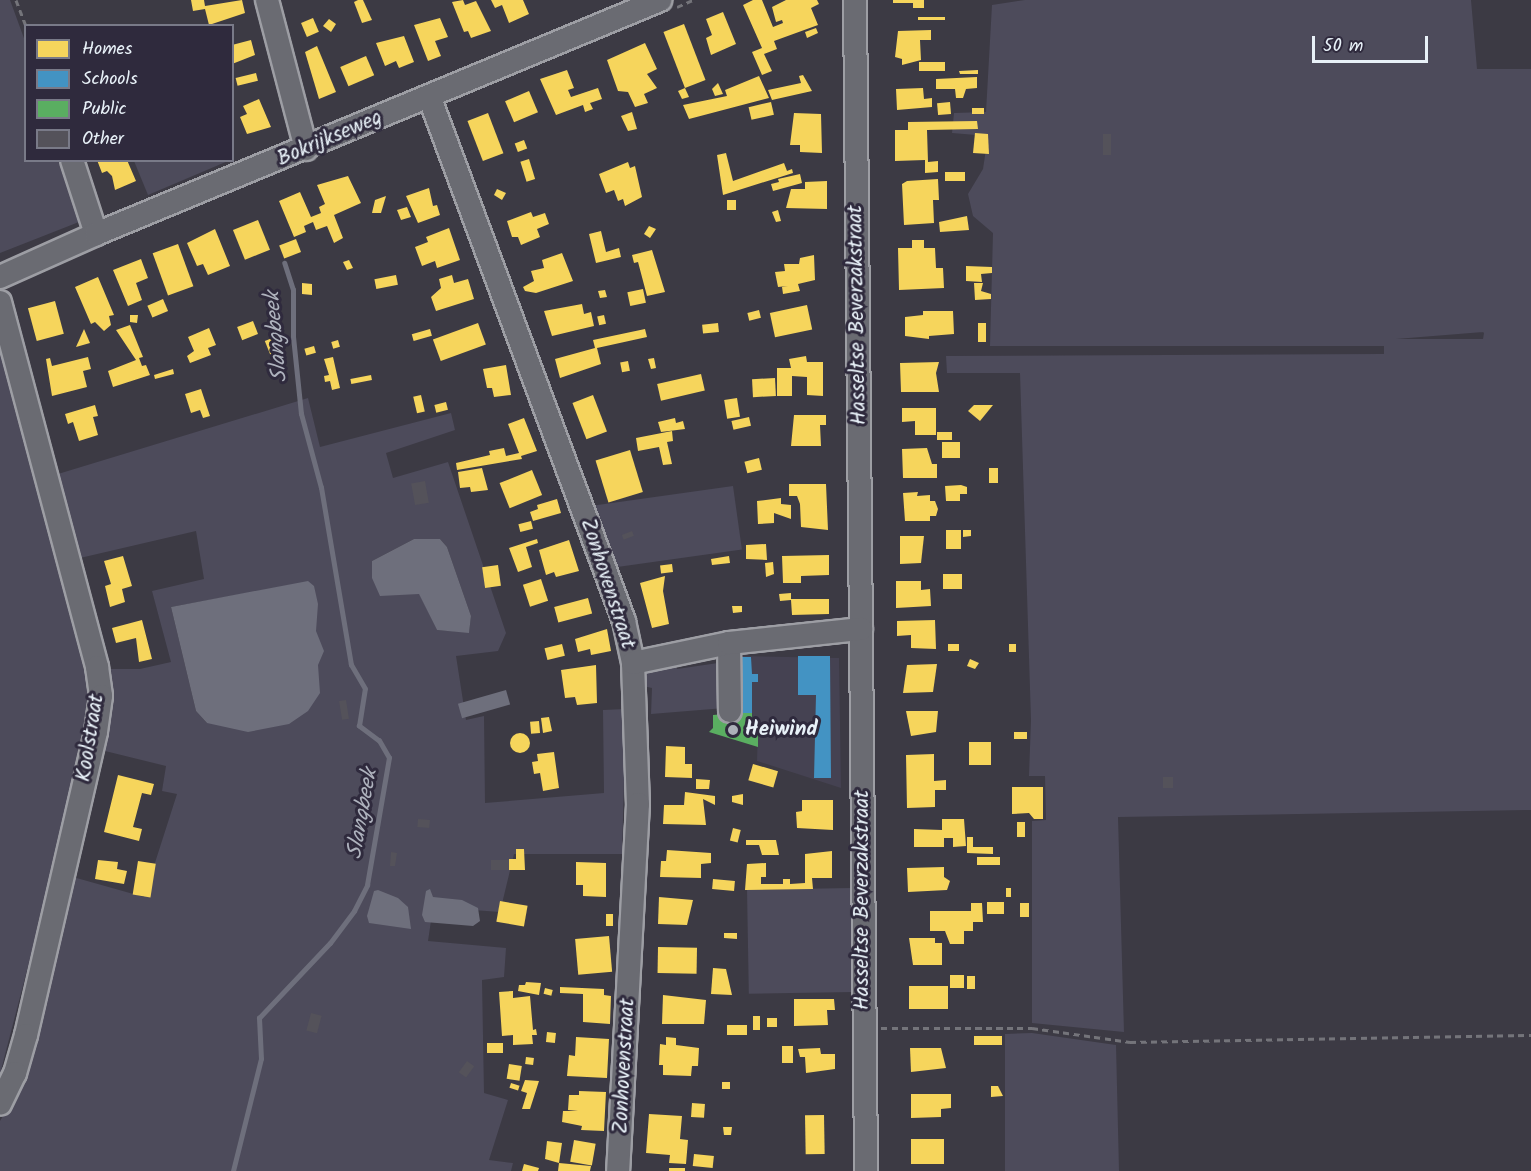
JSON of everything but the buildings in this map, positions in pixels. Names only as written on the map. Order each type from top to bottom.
[{"type":"street","points":[[267,0],[306,149]]},
{"type":"street","name":"Bokrijkseweg","points":[[0,277],[96,234],[306,149],[660,0]]},
{"type":"street","name":"Hasseltse Beverzakstraat","points":[[855,0],[866,1171]]},
{"type":"street","name":"Zonhovenstraat","points":[[429,96],[624,621],[633,663],[638,804],[618,1171]]},
{"type":"street","points":[[73,162],[96,234]]},
{"type":"street","name":"Koolstraat","points":[[0,302],[94,655],[101,696],[96,732],[26,1035],[15,1073],[0,1104]]},
{"type":"street","points":[[633,663],[729,643],[861,629]]},
{"type":"street","points":[[729,643],[730,711]]},
{"type":"path","points":[[16,0],[25,24]]},
{"type":"path","points":[[864,1029],[1032,1028],[1130,1042],[1531,1035]]},
{"type":"shaded area","points":[[0,0],[10,0],[24,38],[24,162],[65,162],[84,220],[0,253]]},
{"type":"shaded area","points":[[1025,0],[1471,0],[1477,69],[1531,69],[1531,810],[1118,817],[1124,1032],[1032,1023],[1032,821],[1046,820],[1045,776],[1029,776],[1031,720],[1020,373],[947,373],[946,356],[1384,354],[1384,346],[990,346],[993,233],[973,216],[968,194],[983,169],[988,136],[952,133],[954,113],[986,112],[992,5]],"holes":[[[1483,332],[1483,339],[1396,339]]]},
{"type":"shaded area","points":[[134,162],[226,162],[148,195]]},
{"type":"shaded area","points":[[0,345],[91,697],[64,828],[0,1074]]},
{"type":"shaded area","points":[[308,398],[320,447],[451,413],[455,430],[386,453],[393,478],[448,462],[506,633],[498,651],[456,656],[466,720],[484,716],[485,803],[604,793],[603,710],[626,709],[622,854],[514,854],[500,912],[433,907],[428,941],[506,948],[504,977],[482,980],[484,1093],[508,1100],[489,1160],[513,1163],[511,1171],[0,1171],[0,1121],[16,1094],[73,877],[144,897],[177,794],[162,791],[166,766],[101,750],[110,699],[109,669],[140,669],[171,662],[152,591],[204,579],[196,531],[80,558],[58,474]],"holes":[[[414,539],[440,539],[447,547],[471,616],[469,632],[437,630],[419,593],[372,561]],[[308,582],[207,723],[196,711],[171,607]]]},
{"type":"shaded area","points":[[733,486],[742,549],[601,569],[592,506]]},
{"type":"shaded area","points":[[414,539],[440,539],[447,547],[471,616],[469,633],[437,630],[419,594],[380,596],[372,578],[372,561]]},
{"type":"shaded area","points":[[308,581],[314,586],[318,604],[316,631],[324,651],[318,665],[320,693],[308,711],[289,724],[248,732],[207,723],[196,711],[171,607]]},
{"type":"shaded area","points":[[735,656],[839,658],[841,788],[757,761],[758,727],[753,727],[752,713],[736,713]]},
{"type":"shaded area","points":[[725,662],[725,708],[651,714],[652,688],[643,686],[648,672],[675,663],[677,669]]},
{"type":"shaded area","points":[[506,690],[510,704],[462,718],[458,704]]},
{"type":"shaded area","points":[[852,888],[854,992],[749,994],[747,890]]},
{"type":"shaded area","points":[[430,889],[433,897],[462,900],[478,908],[480,921],[473,926],[425,922],[422,915],[426,891]]},
{"type":"shaded area","points":[[378,890],[398,898],[408,907],[411,929],[369,923],[367,916],[374,891]]},
{"type":"shaded area","points":[[1032,1033],[1116,1045],[1119,1171],[1005,1171],[1005,1034]]},
{"type":"waterway","name":"Slangbeek","points":[[233,1171],[261,1059],[259,1018],[330,943],[354,911],[367,885],[389,758],[379,741],[359,726],[365,689],[351,665],[321,488],[301,414],[293,336],[293,290],[284,263]]},
{"type":"place","name":"Heiwind","points":[[733,730]]}]
